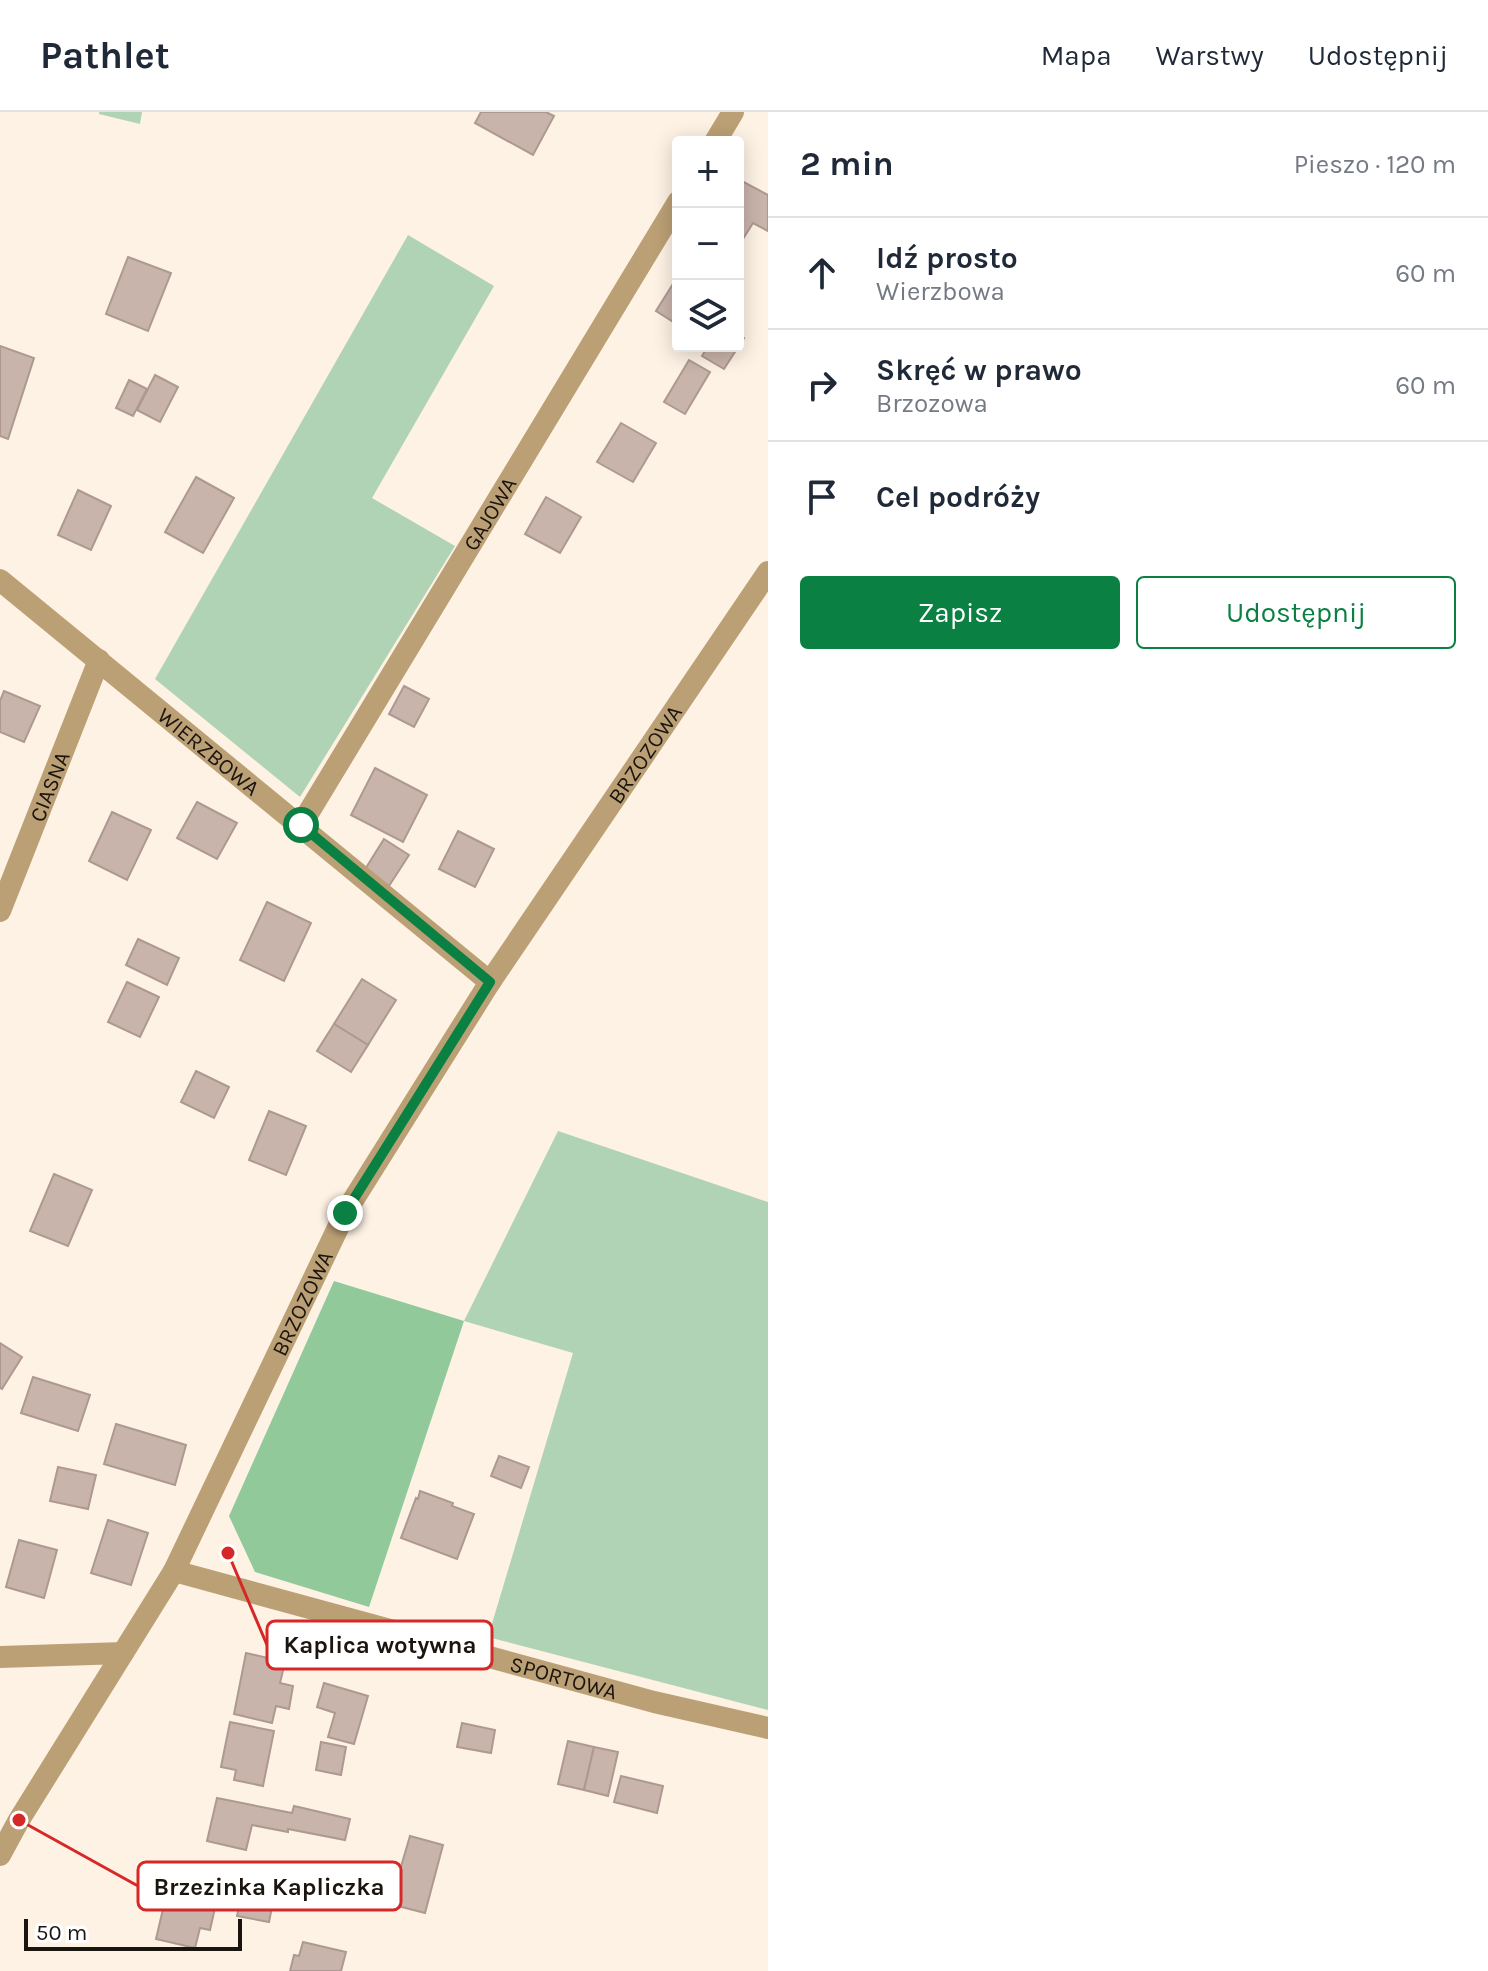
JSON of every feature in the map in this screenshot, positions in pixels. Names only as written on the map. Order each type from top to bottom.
[{"type":"street","points":[[719,136],[733,112]]},
{"type":"street","name":"GAJOWA","points":[[301,825],[674,208]]},
{"type":"street","name":"BRZOZOWA","points":[[0,1855],[174,1571],[345,1213],[490,982],[768,572]]},
{"type":"street","name":"WIERZBOWA","points":[[0,580],[490,982]]},
{"type":"street","name":"CIASNA","points":[[0,911],[99,660]]},
{"type":"street","name":"SPORTOWA","points":[[174,1571],[654,1702],[768,1728]]},
{"type":"street","points":[[0,1657],[123,1653]]},
{"type":"green space","points":[[99,112],[142,112],[140,124]]},
{"type":"green space","points":[[408,235],[494,286],[372,498],[455,546],[300,797],[155,679]]},
{"type":"green space","points":[[558,1131],[768,1202],[768,1710],[488,1637],[573,1353],[464,1321]]},
{"type":"green space","points":[[334,1281],[464,1321],[369,1607],[255,1572],[229,1516]]},
{"type":"building","points":[[481,112],[546,112],[554,116],[533,155],[475,123]]},
{"type":"building","points":[[744,182],[768,195],[768,231],[753,223],[744,237]]},
{"type":"building","points":[[128,257],[171,273],[148,331],[106,314]]},
{"type":"building","points":[[672,286],[672,321],[656,311]]},
{"type":"building","points":[[0,346],[34,358],[8,439],[0,436]]},
{"type":"building","points":[[704,352],[735,352],[724,369],[702,356]]},
{"type":"building","points":[[689,360],[710,372],[685,414],[664,402]]},
{"type":"building","points":[[155,375],[178,387],[160,422],[137,410]]},
{"type":"building","points":[[129,380],[147,389],[133,416],[116,408]]},
{"type":"building","points":[[621,423],[656,443],[633,482],[597,462]]},
{"type":"building","points":[[196,477],[234,498],[203,553],[165,532]]},
{"type":"building","points":[[78,490],[111,506],[91,550],[58,535]]},
{"type":"building","points":[[546,497],[581,517],[560,553],[525,534]]},
{"type":"building","points":[[404,686],[429,699],[414,727],[389,714]]},
{"type":"building","points":[[4,691],[40,706],[24,742],[0,732],[0,701]]},
{"type":"building","points":[[375,768],[427,795],[403,842],[351,815]]},
{"type":"building","points":[[197,802],[237,823],[217,859],[177,838]]},
{"type":"building","points":[[112,812],[151,830],[127,880],[89,861]]},
{"type":"building","points":[[458,831],[494,849],[475,887],[439,869]]},
{"type":"building","points":[[384,839],[409,855],[389,886],[364,871]]},
{"type":"building","points":[[267,902],[311,923],[284,981],[240,960]]},
{"type":"building","points":[[138,939],[179,958],[167,985],[126,965]]},
{"type":"building","points":[[362,979],[396,1000],[368,1045],[334,1024]]},
{"type":"building","points":[[127,982],[159,997],[140,1037],[108,1022]]},
{"type":"building","points":[[334,1024],[368,1045],[351,1072],[317,1051]]},
{"type":"building","points":[[196,1071],[229,1087],[214,1118],[181,1102]]},
{"type":"building","points":[[269,1111],[306,1126],[286,1175],[249,1160]]},
{"type":"building","points":[[54,1174],[92,1190],[68,1246],[30,1231]]},
{"type":"building","points":[[0,1343],[22,1357],[2,1389],[0,1388]]},
{"type":"building","points":[[33,1377],[90,1395],[78,1431],[21,1413]]},
{"type":"building","points":[[116,1424],[186,1445],[175,1485],[104,1464]]},
{"type":"building","points":[[499,1456],[529,1467],[521,1488],[491,1476]]},
{"type":"building","points":[[58,1467],[96,1475],[88,1509],[50,1501]]},
{"type":"building","points":[[420,1491],[474,1514],[457,1559],[401,1538]]},
{"type":"building","points":[[108,1520],[148,1533],[131,1585],[91,1573]]},
{"type":"building","points":[[19,1540],[57,1550],[44,1598],[6,1587]]},
{"type":"building","points":[[227,1546],[236,1551],[229,1561],[220,1556]]},
{"type":"building","points":[[246,1653],[285,1662],[280,1683],[293,1686],[289,1709],[276,1706],[272,1723],[234,1714]]},
{"type":"building","points":[[324,1683],[368,1696],[354,1744],[328,1737],[335,1713],[317,1707]]},
{"type":"building","points":[[230,1722],[274,1731],[263,1786],[234,1780],[236,1770],[221,1767]]},
{"type":"building","points":[[462,1723],[495,1730],[491,1753],[457,1747]]},
{"type":"building","points":[[568,1741],[594,1747],[584,1790],[558,1784]]},
{"type":"building","points":[[321,1742],[346,1747],[341,1775],[316,1770]]},
{"type":"building","points":[[594,1747],[618,1752],[608,1796],[584,1790]]},
{"type":"building","points":[[621,1776],[663,1786],[657,1813],[614,1802]]},
{"type":"building","points":[[217,1798],[292,1813],[294,1806],[350,1819],[345,1840],[252,1825],[246,1850],[207,1841]]},
{"type":"building","points":[[410,1836],[443,1845],[425,1913],[390,1904]]},
{"type":"building","points":[[166,1896],[215,1908],[210,1930],[200,1928],[195,1948],[156,1939]]},
{"type":"building","points":[[240,1901],[272,1907],[269,1922],[237,1916]]},
{"type":"building","points":[[303,1942],[346,1952],[341,1971],[290,1971],[294,1955],[299,1956]]},
{"type":"place","name":"Kaplica wotywna","points":[[228,1553]]},
{"type":"place","name":"Brzezinka Kapliczka","points":[[19,1820]]},
{"type":"route","points":[[301,825],[490,982],[345,1213]]}]
